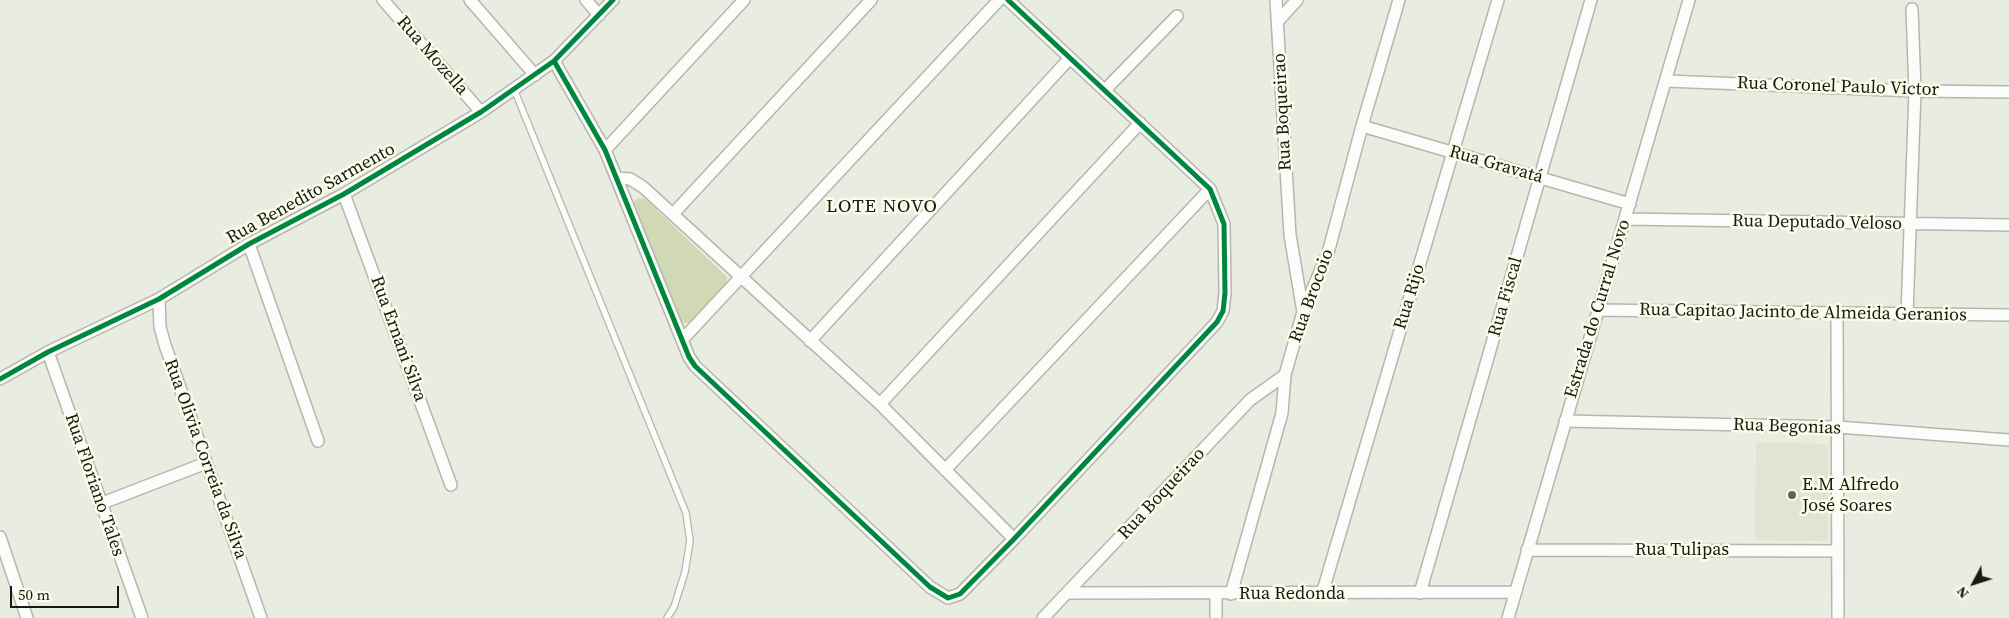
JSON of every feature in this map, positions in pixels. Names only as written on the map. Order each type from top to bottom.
[{"type":"street","name":"Rua Mozella","points":[[382,0],[482,112]]},
{"type":"street","points":[[470,0],[535,75]]},
{"type":"street","points":[[586,0],[599,15]]},
{"type":"street","name":"Rua Benedito Sarmento","points":[[0,379],[48,352],[159,299],[249,244],[344,194],[482,112],[554,60],[613,0]]},
{"type":"street","points":[[604,150],[744,0]]},
{"type":"street","points":[[673,214],[871,0]]},
{"type":"street","points":[[682,340],[742,278],[999,0]]},
{"type":"street","points":[[554,60],[604,150],[617,178],[692,362],[940,595],[948,598],[960,594],[1014,539],[1217,322],[1223,311],[1225,293],[1224,224],[1210,188],[1008,0]]},
{"type":"street","name":"Rua Boqueirao","points":[[1276,0],[1290,235],[1303,312]]},
{"type":"street","points":[[1278,21],[1297,0]]},
{"type":"street","name":"Rua Brocoio","points":[[1231,594],[1282,413],[1285,375],[1303,312],[1328,253],[1362,126],[1399,0]]},
{"type":"street","name":"Rua Rijo","points":[[1322,594],[1498,0]]},
{"type":"street","name":"Rua Fiscal","points":[[1420,594],[1591,0]]},
{"type":"street","name":"Estrada do Curral Novo","points":[[1508,618],[1597,310],[1667,81],[1689,0]]},
{"type":"street","points":[[1907,314],[1916,91],[1912,9]]},
{"type":"street","points":[[1105,90],[1178,16]]},
{"type":"street","points":[[810,341],[1070,58]]},
{"type":"street","name":"Rua Coronel Paulo Victor","points":[[1667,81],[1916,91],[2009,92]]},
{"type":"street","points":[[880,404],[1140,123]]},
{"type":"street","name":"Rua Gravatá","points":[[1362,126],[1630,204]]},
{"type":"street","points":[[617,178],[636,182],[673,214],[880,404],[1014,539]]},
{"type":"street","points":[[945,470],[1210,188]]},
{"type":"street","name":"Rua Ernani Silva","points":[[344,194],[451,485]]},
{"type":"street","name":"Rua Deputado Veloso","points":[[1625,219],[2009,225]]},
{"type":"street","points":[[249,244],[318,441]]},
{"type":"street","name":"Rua Olivia Correia da Silva","points":[[159,299],[160,327],[165,345],[261,618]]},
{"type":"street","name":"Rua Capitao Jacinto de Almeida Geranios","points":[[1597,310],[2009,315]]},
{"type":"street","points":[[1837,314],[1838,618]]},
{"type":"street","name":"Rua Floriano Tales","points":[[48,352],[100,504],[142,618]]},
{"type":"street","name":"Rua Boqueirao","points":[[1043,618],[1250,400],[1285,375]]},
{"type":"street","name":"Rua Begonias","points":[[1565,421],[1838,428],[2009,440]]},
{"type":"street","points":[[100,504],[206,463]]},
{"type":"street","points":[[0,537],[27,618]]},
{"type":"street","name":"Rua Tulipas","points":[[1527,550],[1837,551]]},
{"type":"street","name":"Rua Redonda","points":[[1068,593],[1420,594],[1515,592]]},
{"type":"street","points":[[1216,594],[1216,618]]},
{"type":"lane","points":[[514,89],[686,513],[690,541],[685,572],[674,607],[668,618]]},
{"type":"shaded area","name":"E.M Alfredo José Soares","points":[[1756,442],[1824,444],[1828,447],[1828,538],[1826,541],[1755,540]]},
{"type":"green space","points":[[639,198],[645,199],[727,277],[726,284],[690,323],[679,323],[631,203]]},
{"type":"cycle path","points":[[0,379],[48,352],[159,299],[249,244],[344,194],[481,112],[554,61],[613,0]]},
{"type":"cycle path","points":[[554,61],[605,150],[689,357],[695,366],[930,587],[948,598],[960,594],[1014,539],[1217,322],[1223,311],[1225,293],[1224,224],[1210,189],[1008,0]]},
{"type":"place","name":"E.M Alfredo José Soares","points":[[1792,495]]},
{"type":"district","name":"LOTE NOVO","points":[[882,207]]}]
